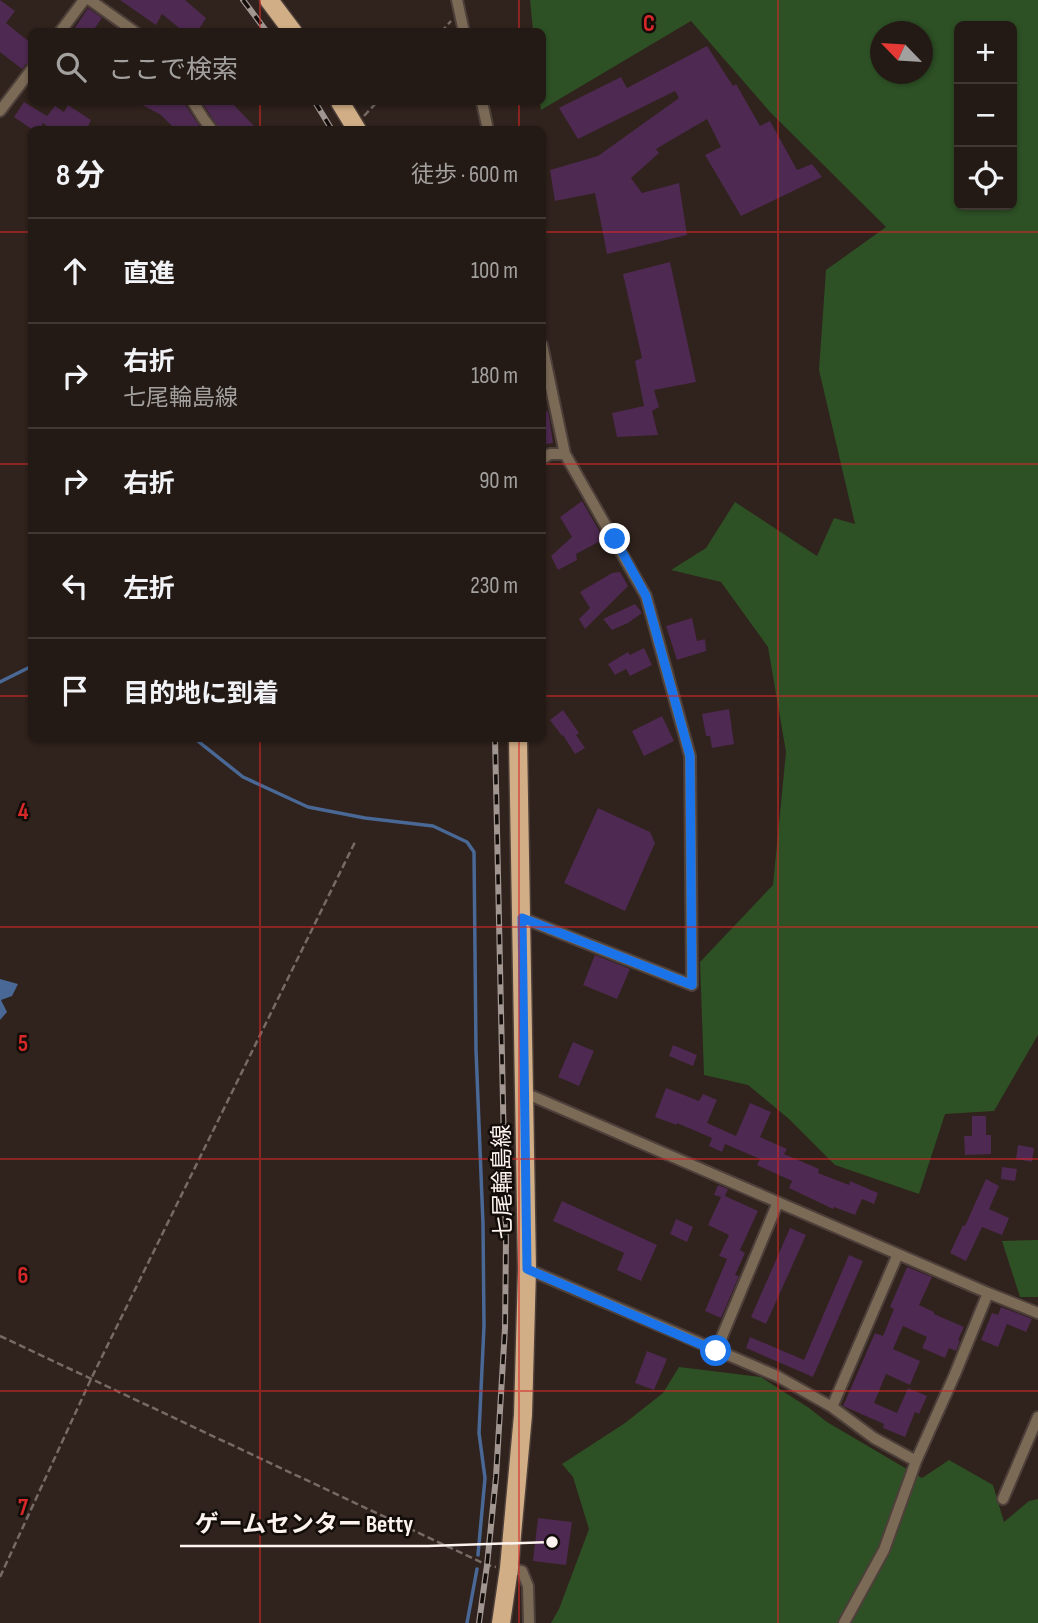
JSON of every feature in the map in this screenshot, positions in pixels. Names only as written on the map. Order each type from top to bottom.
[{"type":"main road","points":[[269,0],[290,28]]},
{"type":"main road","points":[[342,105],[354,126]]},
{"type":"main road","name":"七尾輪島線","points":[[501,1623],[509,1568],[523,1415],[527,1269],[518,742]]},
{"type":"street","points":[[63,28],[84,0]]},
{"type":"street","points":[[90,0],[129,28]]},
{"type":"street","points":[[457,0],[463,28]]},
{"type":"street","points":[[0,111],[28,74]]},
{"type":"street","points":[[195,105],[209,126]]},
{"type":"street","points":[[483,105],[487,126]]},
{"type":"street","points":[[522,918],[692,985],[690,756],[646,596],[565,454],[546,364]]},
{"type":"street","points":[[546,456],[565,454]]},
{"type":"street","points":[[525,1093],[1038,1313]]},
{"type":"street","points":[[716,1351],[778,1202]]},
{"type":"street","points":[[832,1407],[898,1255]]},
{"type":"street","points":[[527,1269],[778,1376],[832,1407],[874,1438],[916,1461]]},
{"type":"street","points":[[844,1623],[884,1550],[916,1461],[988,1293]]},
{"type":"street","points":[[1003,1499],[1038,1418]]},
{"type":"street","points":[[509,1568],[522,1571],[528,1586],[528,1623]]},
{"type":"path","points":[[0,1577],[91,1378],[355,842]]},
{"type":"path","points":[[0,1336],[487,1565],[509,1568]]},
{"type":"green space","points":[[530,0],[1038,0],[1038,1035],[994,1111],[945,1114],[919,1194],[835,1165],[789,1119],[748,1085],[704,1075],[700,962],[773,885],[786,752],[768,647],[721,582],[671,570],[706,548],[735,502],[817,556],[834,518],[855,524],[819,370],[826,270],[886,227],[770,112],[691,21],[541,110],[540,105],[546,105],[546,28],[533,28]]},
{"type":"green space","points":[[1038,1240],[1038,1297],[1020,1297],[1002,1241]]},
{"type":"green space","points":[[679,1367],[761,1377],[827,1422],[922,1478],[949,1460],[993,1485],[1004,1522],[1029,1501],[1038,1499],[1038,1623],[551,1623],[559,1609],[589,1529],[573,1477],[562,1464],[625,1423],[663,1393]]},
{"type":"water","points":[[0,979],[18,984],[12,996],[1,1000],[7,1012],[0,1020]]},
{"type":"building","points":[[0,0],[15,11],[6,23],[28,41],[28,63],[22,69],[0,52]]},
{"type":"building","points":[[120,0],[185,0],[206,18],[200,28],[179,28],[162,14],[156,25]]},
{"type":"building","points":[[88,8],[102,18],[95,28],[75,28]]},
{"type":"building","points":[[707,46],[733,86],[736,84],[760,126],[770,121],[797,170],[812,164],[822,177],[741,216],[705,155],[721,147],[707,119],[656,149],[659,153],[631,178],[642,193],[679,183],[687,235],[607,254],[595,193],[555,201],[550,170],[598,156],[679,98],[675,91],[578,139],[559,108],[621,77],[627,88]]},
{"type":"building","points":[[24,102],[47,116],[55,106],[64,112],[68,105],[91,120],[88,126],[47,126],[43,123],[41,126],[28,127],[14,117]]},
{"type":"building","points":[[143,105],[186,105],[199,126],[172,126],[161,115]]},
{"type":"building","points":[[204,105],[234,105],[254,126],[217,126]]},
{"type":"building","points":[[670,262],[696,382],[654,390],[659,407],[652,411],[658,435],[617,437],[612,413],[644,406],[635,361],[642,358],[623,274]]},
{"type":"building","points":[[546,411],[553,443],[546,444]]},
{"type":"building","points":[[582,501],[604,539],[576,554],[577,560],[558,570],[551,556],[572,537],[560,517]]},
{"type":"building","points":[[620,572],[628,586],[585,629],[579,619],[590,608],[580,592],[612,573]]},
{"type":"building","points":[[635,604],[642,613],[628,623],[612,630],[603,619]]},
{"type":"building","points":[[692,618],[697,641],[705,639],[706,651],[677,660],[666,626]]},
{"type":"building","points":[[644,648],[652,665],[630,676],[626,669],[615,675],[608,664],[628,652],[630,655]]},
{"type":"building","points":[[729,709],[734,744],[712,748],[710,736],[706,736],[702,714]]},
{"type":"building","points":[[563,710],[579,733],[576,735],[585,748],[575,754],[550,720]]},
{"type":"building","points":[[662,716],[674,741],[644,756],[632,731]]},
{"type":"building","points":[[598,808],[650,832],[655,843],[625,911],[564,883]]},
{"type":"building","points":[[595,955],[630,969],[617,999],[583,985]]},
{"type":"building","points":[[573,1042],[594,1051],[579,1086],[558,1077]]},
{"type":"building","points":[[673,1045],[697,1055],[693,1066],[669,1056]]},
{"type":"building","points":[[666,1088],[699,1101],[703,1094],[717,1100],[707,1123],[736,1136],[750,1103],[771,1112],[760,1137],[787,1149],[784,1154],[819,1169],[818,1173],[849,1185],[850,1181],[878,1193],[874,1204],[862,1199],[855,1215],[834,1207],[833,1209],[789,1188],[792,1181],[757,1165],[760,1159],[725,1144],[722,1152],[709,1146],[712,1138],[655,1117]]},
{"type":"building","points":[[972,1116],[986,1116],[986,1135],[991,1135],[991,1154],[965,1155],[964,1136],[972,1136]]},
{"type":"building","points":[[1018,1145],[1034,1148],[1032,1162],[1016,1159]]},
{"type":"building","points":[[1002,1167],[1017,1169],[1015,1181],[1001,1179]]},
{"type":"building","points":[[986,1179],[999,1186],[989,1209],[1009,1218],[1002,1235],[982,1227],[966,1261],[950,1253]]},
{"type":"building","points":[[718,1185],[728,1189],[725,1196],[758,1211],[740,1250],[745,1253],[735,1275],[739,1276],[721,1318],[705,1311],[727,1259],[719,1256],[729,1235],[708,1225],[721,1197],[714,1195]]},
{"type":"building","points":[[562,1201],[657,1245],[641,1281],[617,1270],[624,1253],[553,1221]]},
{"type":"building","points":[[676,1219],[693,1227],[687,1242],[670,1234]]},
{"type":"building","points":[[790,1228],[806,1235],[766,1324],[751,1317]]},
{"type":"building","points":[[849,1255],[863,1261],[813,1377],[746,1348],[750,1337],[804,1360]]},
{"type":"building","points":[[907,1267],[932,1277],[919,1305],[964,1327],[956,1351],[949,1348],[945,1358],[922,1348],[927,1337],[903,1326],[893,1349],[920,1361],[910,1385],[886,1374],[874,1403],[897,1413],[908,1388],[927,1396],[919,1414],[915,1412],[905,1437],[883,1428],[884,1424],[843,1406],[875,1333],[883,1336],[894,1309],[890,1307]]},
{"type":"building","points":[[1001,1307],[1032,1319],[1026,1332],[1007,1324],[998,1347],[981,1340],[992,1313],[998,1315]]},
{"type":"building","points":[[647,1351],[667,1359],[654,1390],[635,1383]]},
{"type":"building","points":[[538,1518],[572,1522],[566,1565],[533,1561]]},
{"type":"waterway","points":[[0,682],[28,668]]},
{"type":"waterway","points":[[199,742],[243,777],[308,807],[365,818],[433,826],[467,842],[474,852],[476,1050],[484,1326],[479,1433],[485,1478],[478,1555]]},
{"type":"waterway","points":[[467,1623],[477,1569]]},
{"type":"railway","points":[[243,0],[264,28]]},
{"type":"railway","points":[[317,105],[330,126]]},
{"type":"railway","points":[[479,1623],[496,1477],[505,1328],[506,1240],[495,742]]},
{"type":"place","name":"ゲームセンター Betty","points":[[552,1542]]},
{"type":"route","points":[[615,539],[646,596],[690,756],[692,985],[522,918],[527,1269],[716,1351]]}]
